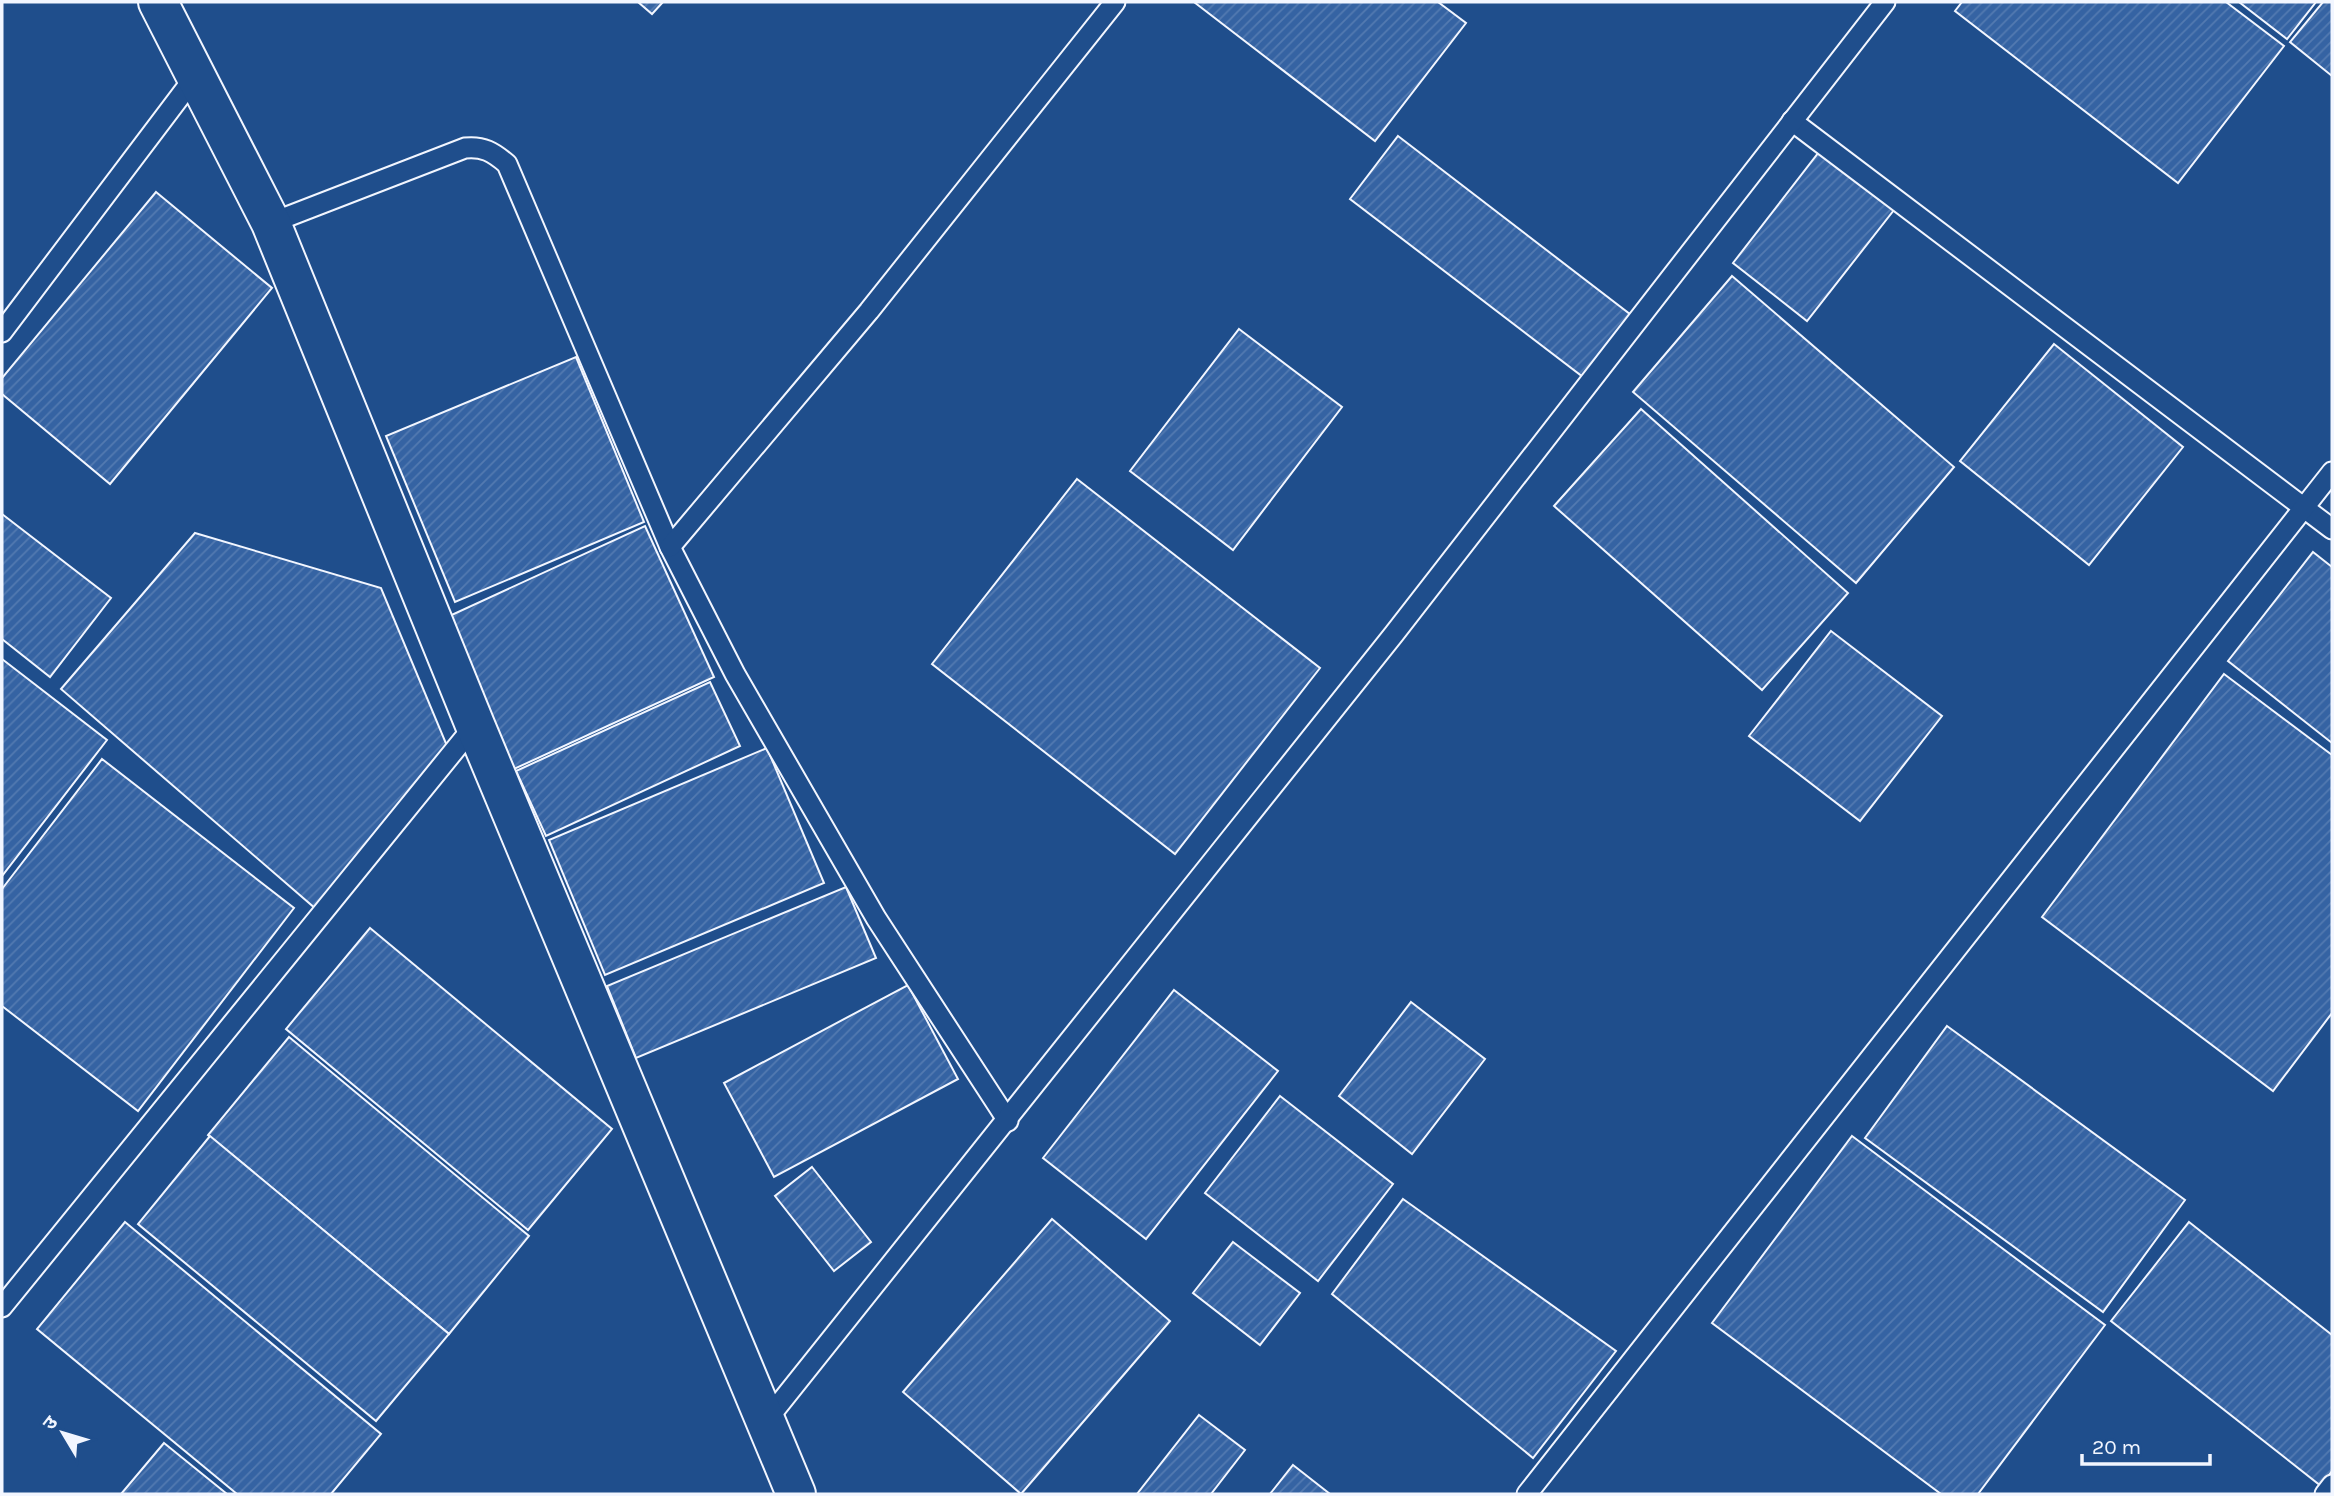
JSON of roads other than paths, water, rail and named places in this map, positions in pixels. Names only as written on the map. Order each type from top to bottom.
[{"type":"street","points":[[158,2],[197,73],[271,223],[475,725],[796,1494]]},
{"type":"lane","points":[[670,547],[869,311],[1115,2]]},
{"type":"lane","points":[[765,1422],[1008,1121],[1394,634],[1885,2]]},
{"type":"lane","points":[[2,332],[197,73]]},
{"type":"lane","points":[[1792,121],[2332,529]]},
{"type":"lane","points":[[271,223],[465,148],[479,147],[500,158],[516,178],[670,547],[735,674],[870,907],[1008,1121]]},
{"type":"lane","points":[[1527,1494],[2332,472]]},
{"type":"lane","points":[[2,1307],[74,1213],[475,725]]},
{"type":"lane","points":[[2325,1494],[2332,1485]]}]
